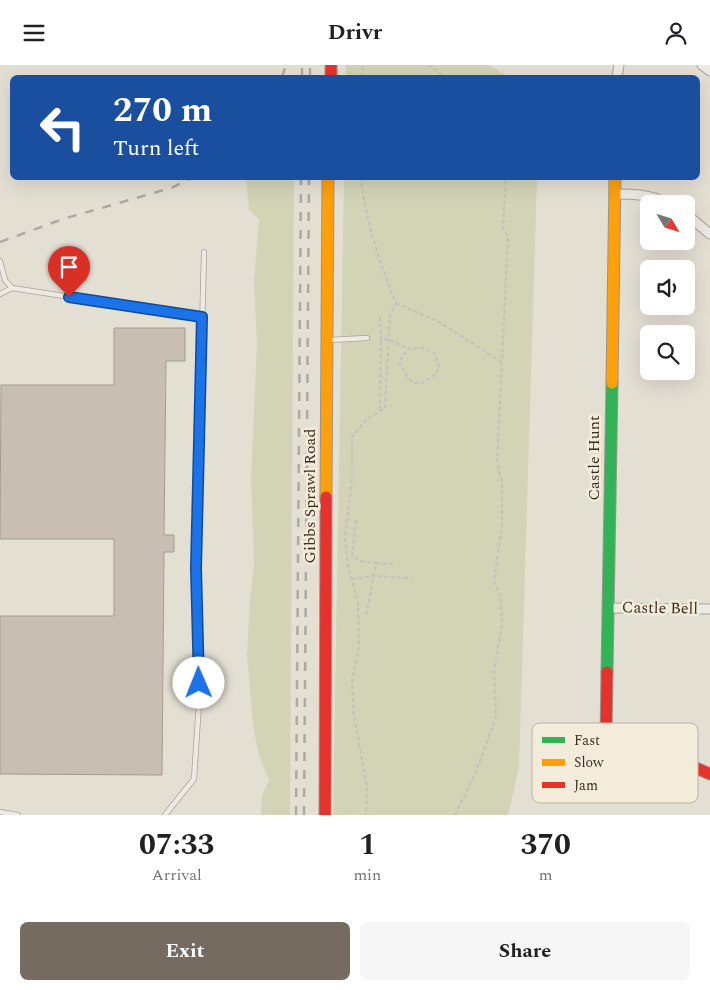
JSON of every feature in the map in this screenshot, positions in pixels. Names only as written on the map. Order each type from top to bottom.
[{"type":"street","points":[[702,65],[710,71]]},
{"type":"street","name":"Gibbs Sprawl Road","points":[[325,815],[328,180]]},
{"type":"street","name":"Castle Hunt","points":[[606,723],[609,608],[610,338],[614,180]]},
{"type":"street","points":[[614,194],[643,195]]},
{"type":"street","points":[[695,222],[710,234]]},
{"type":"street","name":"Castle Bell","points":[[609,608],[710,609]]},
{"type":"street","name":"Castle Hunt","points":[[698,768],[710,774]]},
{"type":"lane","points":[[165,815],[194,779],[199,703],[196,568],[204,252]]},
{"type":"lane","points":[[0,261],[6,280],[12,288]]},
{"type":"lane","points":[[0,294],[12,288],[202,317]]},
{"type":"lane","points":[[326,340],[367,338]]},
{"type":"lane","points":[[0,812],[18,815]]},
{"type":"path","points":[[428,65],[443,75]]},
{"type":"path","points":[[361,180],[363,198],[381,265],[396,303],[439,322],[502,363]]},
{"type":"path","points":[[455,815],[475,774],[496,717],[494,670],[502,626],[501,598],[494,580],[502,526],[502,483],[497,461],[508,237],[503,227],[506,180]]},
{"type":"path","points":[[366,815],[367,786],[354,717],[352,681],[359,647],[358,602],[345,539],[352,478],[350,454],[352,437],[366,419],[385,408],[390,315],[396,303]]},
{"type":"path","points":[[380,317],[380,411]]},
{"type":"path","points":[[381,340],[389,339],[408,349],[422,348],[435,353],[438,367],[436,374],[422,383],[413,383],[399,362],[408,349]]},
{"type":"path","points":[[356,520],[352,555],[359,561],[394,564]]},
{"type":"path","points":[[366,616],[372,575],[376,563]]},
{"type":"path","points":[[352,579],[372,575],[411,578]]},
{"type":"green space","points":[[346,65],[489,65],[506,75],[346,75]]},
{"type":"green space","points":[[246,180],[294,180],[290,815],[261,815],[262,796],[269,780],[259,756],[253,725],[247,655],[254,564],[251,476],[257,346],[254,279],[259,219],[249,210]]},
{"type":"green space","points":[[344,180],[537,180],[519,767],[508,815],[333,815]]},
{"type":"building","points":[[114,328],[185,328],[185,361],[166,361],[164,535],[174,535],[174,552],[164,552],[162,775],[0,774],[0,616],[114,616],[114,539],[0,539],[1,385],[114,385]]},
{"type":"railway","points":[[283,75],[286,65]]},
{"type":"railway","points":[[302,65],[302,75]]},
{"type":"railway","points":[[310,65],[310,75]]},
{"type":"railway","points":[[0,242],[63,219],[171,188],[188,180]]},
{"type":"railway","points":[[296,815],[301,180]]},
{"type":"railway","points":[[304,815],[309,180]]},
{"type":"traffic: fast","points":[[607,672],[612,383]]},
{"type":"traffic: slow","points":[[326,497],[328,180]]},
{"type":"traffic: slow","points":[[612,383],[615,180]]},
{"type":"traffic: jam","points":[[331,65],[331,75]]},
{"type":"traffic: jam","points":[[325,815],[326,497]]},
{"type":"traffic: jam","points":[[606,723],[607,672]]},
{"type":"traffic: jam","points":[[698,769],[710,774]]},
{"type":"route","points":[[69,297],[202,317],[196,568],[199,683]]}]
